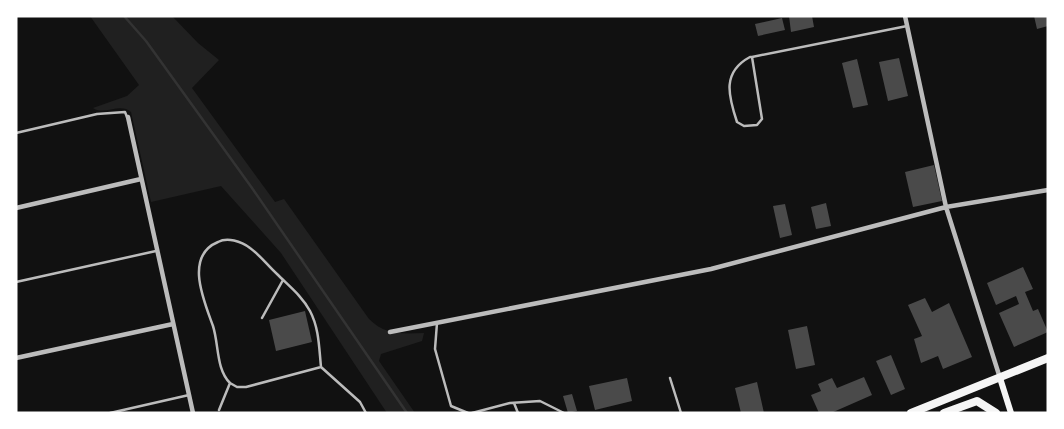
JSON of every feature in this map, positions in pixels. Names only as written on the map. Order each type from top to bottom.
[{"type":"main road","points":[[911,413],[1048,358]]},
{"type":"main road","points":[[1000,378],[1006,413]]},
{"type":"main road","points":[[1000,378],[1010,413]]},
{"type":"main road","points":[[944,413],[977,401],[996,413]]},
{"type":"street","points":[[905,16],[946,207],[1000,378]]},
{"type":"street","points":[[128,117],[193,413]]},
{"type":"street","points":[[16,208],[141,179]]},
{"type":"street","points":[[390,332],[711,269],[946,207],[1048,190]]},
{"type":"street","points":[[16,358],[173,324]]},
{"type":"lane","points":[[752,57],[762,119],[757,126],[744,126],[737,122],[731,103],[729,80],[736,64],[752,57],[907,26]]},
{"type":"lane","points":[[16,133],[97,114],[124,112],[128,117]]},
{"type":"lane","points":[[321,367],[246,387],[237,387],[223,376],[215,332],[202,294],[199,278],[200,258],[207,248],[219,241],[231,239],[249,247],[302,299],[310,312],[319,339],[321,367],[360,402],[366,413]]},
{"type":"lane","points":[[16,282],[157,250]]},
{"type":"lane","points":[[262,318],[283,280]]},
{"type":"lane","points":[[437,323],[435,349],[451,406],[470,413],[514,402],[540,401],[564,413]]},
{"type":"lane","points":[[670,378],[681,413]]},
{"type":"lane","points":[[219,410],[230,383]]},
{"type":"lane","points":[[110,413],[189,396]]},
{"type":"lane","points":[[514,402],[518,413]]},
{"type":"shaded area","points":[[90,16],[172,16],[198,43],[219,60],[192,88],[275,202],[284,199],[369,319],[388,331],[424,333],[422,341],[381,354],[379,361],[415,413],[387,413],[281,253],[221,186],[151,202],[131,112],[122,108],[102,111],[93,108],[127,96],[139,85]]},
{"type":"building","points":[[789,16],[812,16],[814,27],[791,32]]},
{"type":"building","points":[[1034,16],[1048,16],[1048,26],[1037,29]]},
{"type":"building","points":[[782,18],[785,30],[758,36],[755,24]]},
{"type":"building","points":[[899,58],[908,96],[888,101],[879,62]]},
{"type":"building","points":[[857,59],[868,105],[853,108],[842,63]]},
{"type":"building","points":[[934,165],[942,201],[913,207],[905,172]]},
{"type":"building","points":[[826,203],[831,226],[816,229],[811,207]]},
{"type":"building","points":[[785,204],[792,235],[780,238],[773,206]]},
{"type":"building","points":[[1023,267],[1033,289],[1025,292],[1033,311],[1038,309],[1048,332],[1014,347],[999,313],[1019,304],[1016,296],[996,305],[987,283]]},
{"type":"building","points":[[925,298],[932,312],[949,303],[972,357],[943,369],[938,356],[921,363],[914,339],[922,336],[908,305]]},
{"type":"building","points":[[305,311],[312,342],[276,351],[269,320]]},
{"type":"building","points":[[807,326],[815,365],[796,369],[788,330]]},
{"type":"building","points":[[891,355],[905,389],[891,395],[876,361]]},
{"type":"building","points":[[864,377],[872,395],[831,413],[819,413],[811,395],[821,391],[818,384],[832,378],[837,388]]},
{"type":"building","points":[[627,378],[632,401],[595,410],[589,386]]},
{"type":"building","points":[[757,382],[764,413],[741,413],[735,388]]},
{"type":"building","points":[[572,394],[577,411],[568,413],[563,396]]},
{"type":"waterway","points":[[124,16],[146,41],[252,188],[407,413]]}]
